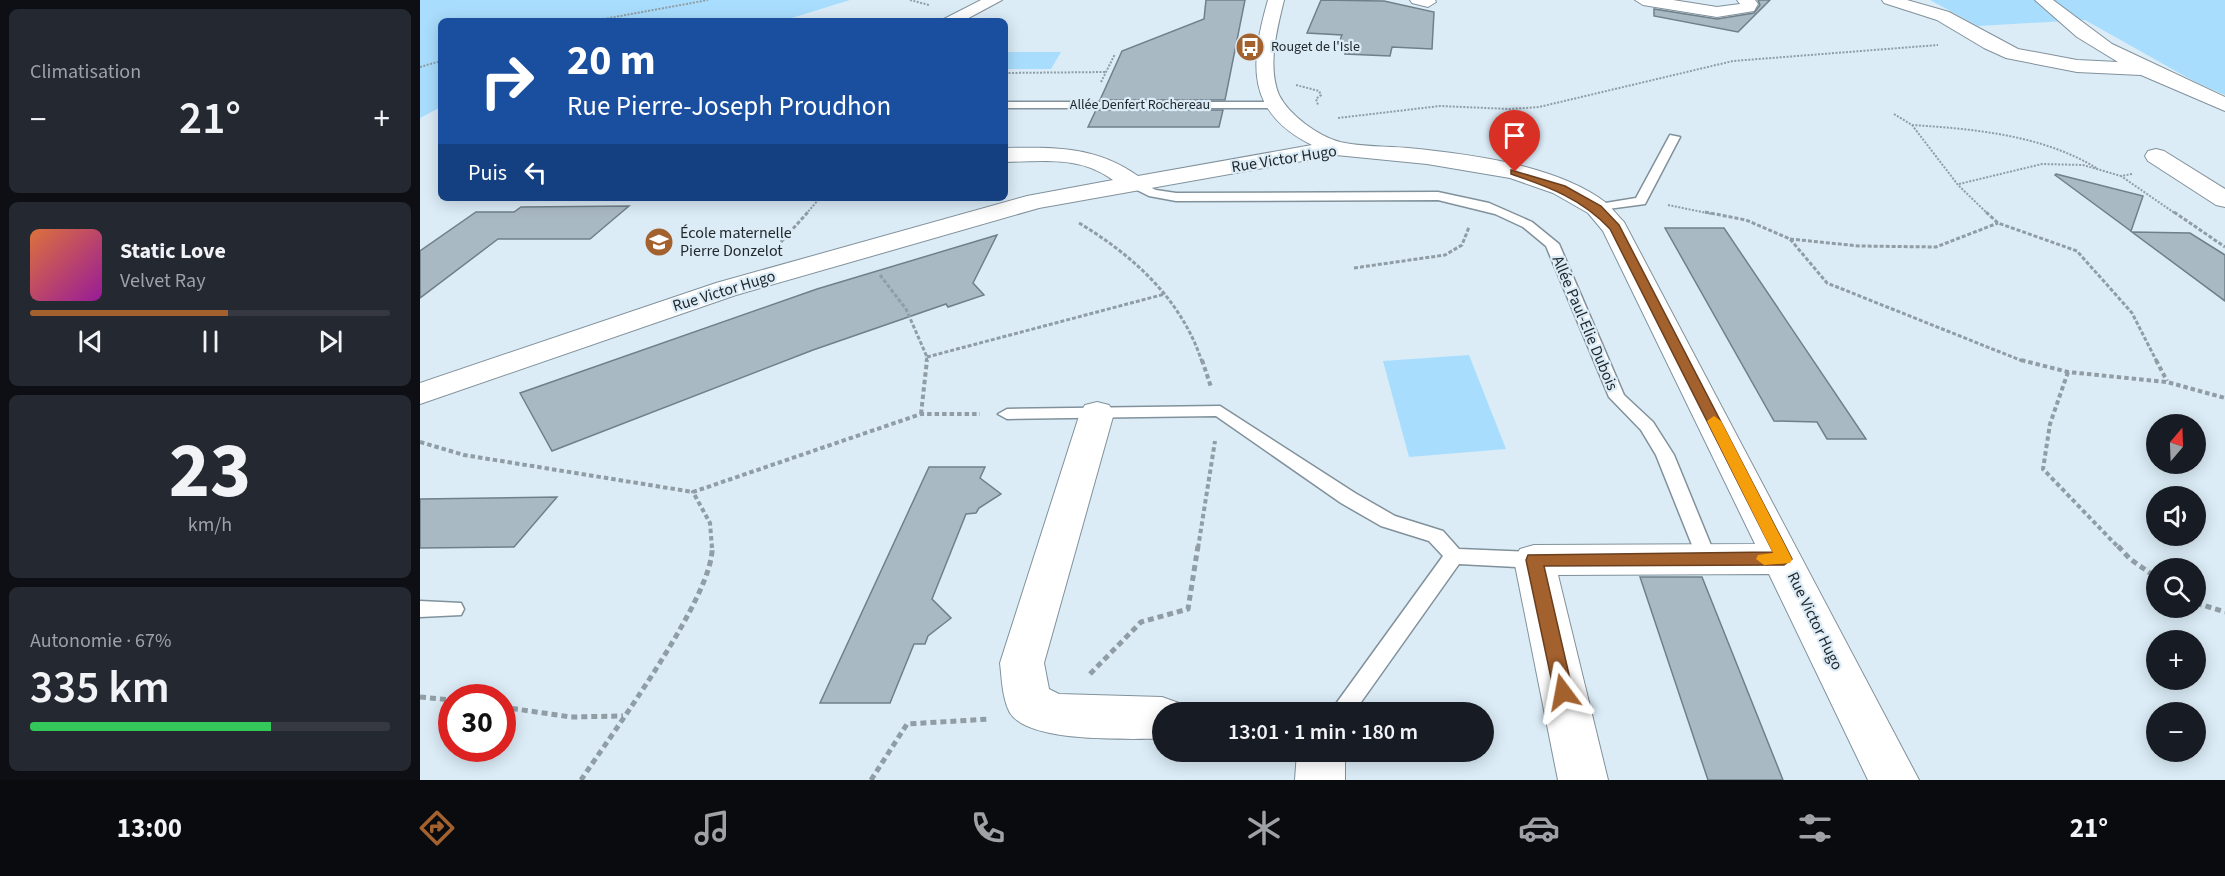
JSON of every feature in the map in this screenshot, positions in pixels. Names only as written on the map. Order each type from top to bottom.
[{"type":"street","points":[[955,18],[994,0]]},
{"type":"street","points":[[1276,0],[1268,31],[1266,85],[1276,105],[1292,123],[1318,142],[1336,148]]},
{"type":"street","points":[[1643,0],[1717,12],[1748,8],[1750,4],[1745,0]]},
{"type":"street","points":[[1890,0],[1943,16],[1985,41],[2013,54],[2040,61],[2144,69]]},
{"type":"street","points":[[2043,0],[2083,34],[2144,69],[2225,105]]},
{"type":"street","name":"Rue Victor Hugo","points":[[420,394],[726,289],[1036,201],[1336,148],[1427,157],[1515,172],[1562,188],[1597,208],[1615,228],[1894,780]]},
{"type":"street","points":[[1008,155],[1079,156],[1098,159],[1114,167],[1131,183]]},
{"type":"street","points":[[2156,156],[2225,200]]},
{"type":"street","points":[[1097,413],[1022,663],[1028,701],[1054,716],[1152,718]]},
{"type":"street","points":[[1583,780],[1534,560],[1784,559]]},
{"type":"street","points":[[1320,780],[1321,762]]},
{"type":"lane","name":"Allée Denfert Rochereau","points":[[1008,105],[1276,105]]},
{"type":"lane","points":[[1597,208],[1641,201],[1674,137]]},
{"type":"lane","name":"Allée Paul-Elie Dubois","points":[[1131,183],[1153,193],[1176,197],[1438,196],[1474,202],[1516,217],[1536,229],[1551,244],[1617,397],[1647,426],[1665,455],[1707,560]]},
{"type":"lane","points":[[1006,414],[1220,411],[1348,498],[1388,520],[1436,536],[1454,556],[1534,560]]},
{"type":"lane","points":[[1348,702],[1454,556]]},
{"type":"lane","points":[[420,609],[453,609]]},
{"type":"path","points":[[609,18],[708,0]]},
{"type":"path","points":[[1292,123],[1440,106],[1510,109],[1539,107],[1733,61],[1985,41]]},
{"type":"path","points":[[420,67],[438,62]]},
{"type":"path","points":[[1008,73],[1106,72]]},
{"type":"path","points":[[1894,114],[1912,125],[1958,184],[1998,223],[2077,251],[2132,313],[2168,382]]},
{"type":"path","points":[[1912,125],[2035,142],[2090,162],[2098,170]]},
{"type":"path","points":[[1958,184],[2042,164],[2084,165],[2121,176]]},
{"type":"path","points":[[1641,201],[1746,220],[1790,238],[1858,246],[1936,247],[1998,223]]},
{"type":"path","points":[[1354,268],[1445,255],[1459,250],[1466,242],[1474,202]]},
{"type":"path","points":[[1790,238],[1827,283],[2028,363],[2068,372],[2168,382],[2225,398]]},
{"type":"path","points":[[859,251],[906,309],[927,357],[921,414]]},
{"type":"path","points":[[927,357],[1165,294]]},
{"type":"path","points":[[2068,372],[2050,424],[2043,469],[2130,559],[2146,570]]},
{"type":"path","points":[[420,442],[464,455],[693,492],[921,414],[1006,414]]},
{"type":"path","points":[[581,780],[691,612],[713,559],[710,522],[693,492]]},
{"type":"path","points":[[2206,606],[2225,612]]},
{"type":"path","points":[[420,697],[438,699]]},
{"type":"path","points":[[516,709],[571,717],[623,716]]},
{"type":"shaded area","points":[[420,0],[850,0],[792,18],[438,18],[438,109],[420,118]]},
{"type":"shaded area","points":[[1930,0],[2225,0],[2225,95],[2197,83],[2085,20],[1978,26]]},
{"type":"shaded area","points":[[1008,52],[1061,52],[1051,69],[1008,69]]},
{"type":"shaded area","points":[[1469,355],[1506,449],[1409,457],[1383,361]]},
{"type":"building","points":[[1206,0],[1245,0],[1225,100],[1100,100],[1122,51],[1204,19]]},
{"type":"building","points":[[1321,0],[1384,1],[1434,12],[1432,49],[1392,47],[1390,56],[1345,54],[1348,46],[1338,45],[1342,35],[1307,33]]},
{"type":"building","points":[[1758,0],[1770,0],[1738,32],[1654,16],[1654,9],[1717,19],[1754,13],[1760,5]]},
{"type":"building","points":[[1096,110],[1223,110],[1219,127],[1088,127]]},
{"type":"building","points":[[2055,175],[2143,196],[2131,231]]},
{"type":"building","points":[[629,206],[590,239],[498,239],[420,298],[420,251],[476,212],[514,212],[521,207]]},
{"type":"building","points":[[1665,228],[1724,228],[1866,439],[1827,439],[1817,422],[1774,421]]},
{"type":"building","points":[[2132,232],[2190,233],[2225,255],[2225,301]]},
{"type":"building","points":[[997,235],[973,283],[984,295],[948,307],[946,304],[813,350],[552,451],[520,393],[817,289]]},
{"type":"building","points":[[929,467],[985,467],[980,478],[1001,494],[979,508],[976,513],[966,514],[932,599],[951,618],[928,636],[925,644],[914,644],[890,703],[820,703]]},
{"type":"building","points":[[557,497],[514,547],[420,548],[420,499]]},
{"type":"building","points":[[1640,577],[1702,577],[1783,780],[1708,780]]},
{"type":"slow traffic","points":[[1714,421],[1784,559],[1764,559]]},
{"type":"place","name":"Rouget de l'Isle","points":[[1250,47]]},
{"type":"place","name":"École maternelle Pierre Donzelot","points":[[659,242]]},
{"type":"route","points":[[1515,172],[1562,188],[1597,208],[1615,228],[1784,559],[1534,560],[1563,692]]}]
